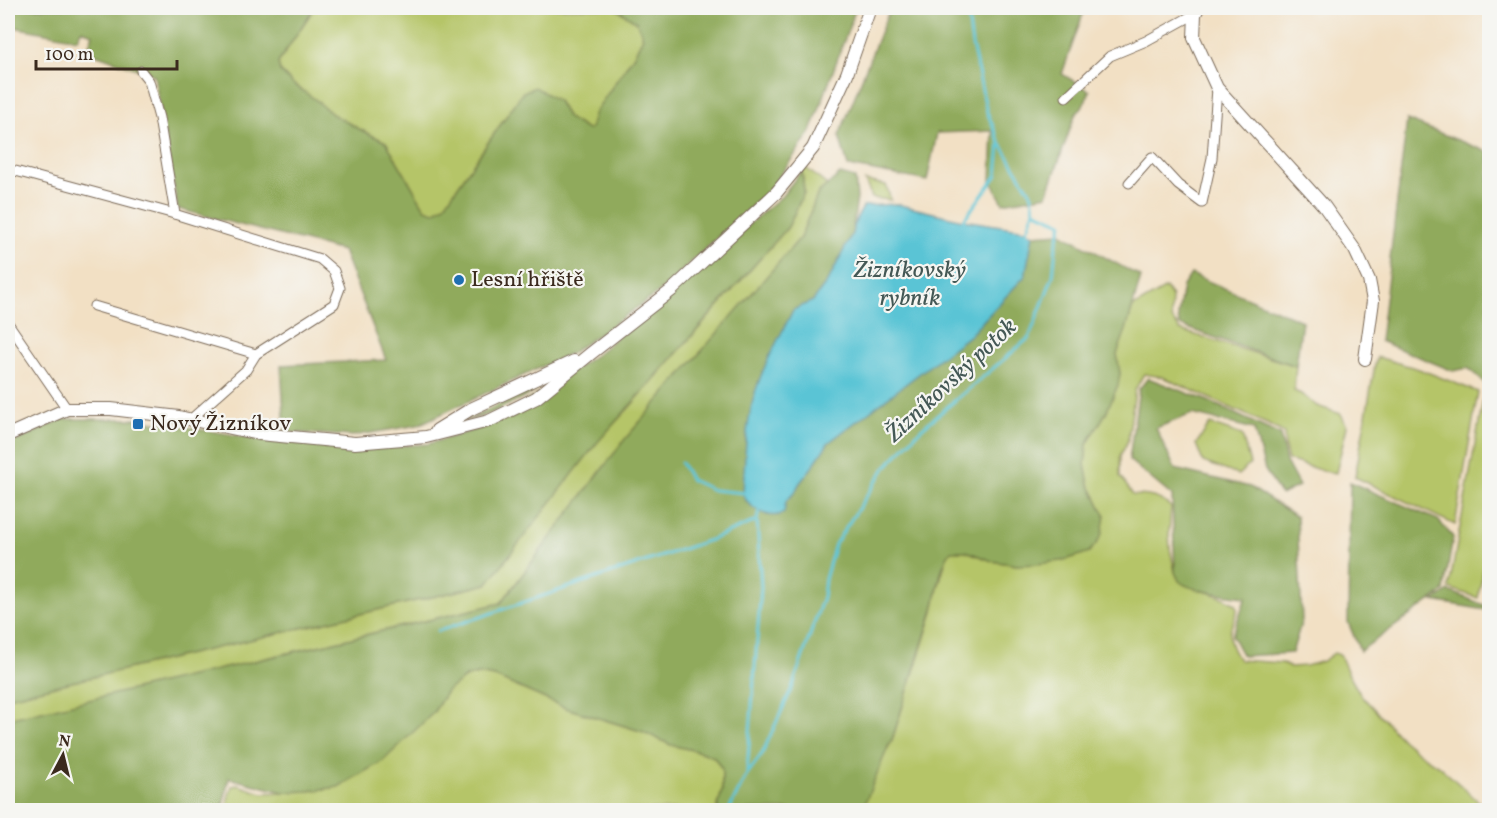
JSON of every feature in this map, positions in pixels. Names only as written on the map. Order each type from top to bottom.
[{"type":"street","points":[[8,435],[67,409],[111,409],[190,420],[259,434],[355,443],[426,437],[489,421],[536,398],[672,290],[777,193],[813,148],[847,74],[870,8]]},
{"type":"street","points":[[1264,8],[1312,8]]},
{"type":"street","points":[[1197,11],[1194,38],[1217,88],[1324,206],[1355,250],[1369,280],[1373,302],[1365,359]]},
{"type":"street","points":[[1066,97],[1110,56],[1146,42],[1197,11]]},
{"type":"street","points":[[141,71],[149,81],[159,118],[175,214]]},
{"type":"street","points":[[1129,183],[1152,157],[1178,185],[1202,203],[1212,158],[1217,88]]},
{"type":"street","points":[[8,169],[175,214],[320,259],[334,271],[340,288],[334,304],[256,354],[246,370],[190,420]]},
{"type":"street","points":[[94,306],[256,354]]},
{"type":"street","points":[[8,323],[67,409]]},
{"type":"street","points":[[426,437],[471,410],[590,354]]},
{"type":"green space","points":[[8,8],[314,8],[278,63],[280,71],[332,114],[386,142],[425,209],[434,212],[445,205],[523,92],[535,87],[558,101],[568,118],[587,130],[590,129],[595,112],[634,55],[643,37],[637,22],[615,8],[856,8],[811,132],[771,188],[658,293],[571,353],[418,425],[353,436],[285,432],[281,365],[386,360],[343,251],[178,209],[154,75],[87,51],[93,34],[81,30],[77,39],[8,26]]},
{"type":"green space","points":[[314,8],[615,8],[637,22],[643,37],[590,129],[587,130],[568,118],[558,101],[523,92],[445,205],[434,212],[425,209],[386,142],[332,114],[280,71],[278,63]]},
{"type":"green space","points":[[890,8],[1085,8],[1062,74],[1090,91],[1082,108],[1075,115],[1047,195],[1003,203],[991,181],[993,131],[937,133],[927,181],[848,166],[839,136]]},
{"type":"green space","points":[[1407,120],[1488,152],[1489,150],[1489,387],[1468,368],[1453,371],[1380,341]]},
{"type":"green space","points":[[806,168],[827,185],[818,193],[800,238],[555,532],[501,603],[8,719],[8,697],[487,584],[529,512],[628,409],[788,227],[804,193],[802,170]]},
{"type":"green space","points":[[802,170],[804,192],[788,227],[597,443],[487,584],[8,697],[8,445],[63,419],[136,419],[259,439],[356,449],[428,444],[491,425],[597,354],[782,196]]},
{"type":"green space","points":[[840,174],[855,178],[857,198],[852,234],[829,279],[813,301],[793,310],[759,381],[750,414],[746,439],[746,501],[767,515],[795,492],[828,443],[970,335],[1025,276],[1033,235],[1061,233],[1141,277],[1117,354],[1120,374],[1118,385],[1106,413],[1087,444],[1085,465],[1089,484],[1105,515],[1102,534],[1089,552],[1060,561],[1037,564],[1017,565],[992,561],[966,551],[951,551],[943,566],[933,608],[892,740],[862,810],[717,810],[722,790],[722,769],[714,757],[671,745],[644,732],[566,708],[495,677],[478,674],[466,677],[447,691],[433,713],[383,761],[338,787],[283,792],[229,778],[222,810],[8,810],[8,719],[501,603],[625,439],[800,238],[818,193]]},
{"type":"green space","points":[[865,181],[886,185],[891,200],[872,198]]},
{"type":"green space","points":[[1191,274],[1302,321],[1296,366],[1179,325],[1178,315],[1183,286]]},
{"type":"green space","points":[[1166,288],[1172,297],[1172,319],[1180,330],[1296,366],[1294,391],[1317,406],[1341,414],[1347,426],[1336,473],[1323,471],[1288,460],[1284,433],[1162,377],[1144,374],[1135,390],[1128,440],[1120,457],[1120,476],[1133,495],[1154,497],[1171,507],[1169,533],[1175,572],[1192,587],[1236,604],[1237,611],[1230,639],[1239,660],[1282,663],[1290,667],[1306,666],[1323,661],[1334,653],[1340,655],[1360,694],[1403,740],[1439,766],[1488,810],[862,810],[892,740],[932,615],[947,556],[952,550],[966,551],[993,561],[1017,565],[1105,515],[1089,484],[1085,465],[1087,444],[1106,413],[1120,374],[1117,354],[1133,307]]},
{"type":"green space","points":[[1377,357],[1419,369],[1478,392],[1455,525],[1355,477]]},
{"type":"green space","points":[[1148,378],[1208,401],[1280,435],[1286,462],[1299,486],[1281,495],[1265,470],[1254,429],[1192,414],[1156,428],[1175,469],[1250,487],[1297,517],[1302,620],[1292,653],[1243,656],[1232,636],[1246,597],[1192,588],[1179,581],[1175,572],[1172,496],[1129,460],[1139,389]]},
{"type":"green space","points":[[549,379],[529,395],[489,414],[466,421]]},
{"type":"green space","points":[[1484,395],[1490,399],[1489,538],[1478,598],[1449,588]]},
{"type":"green space","points":[[1210,424],[1242,435],[1250,464],[1238,475],[1203,462],[1196,444]]},
{"type":"green space","points":[[1350,482],[1438,520],[1453,537],[1444,591],[1360,651],[1348,622]]},
{"type":"green space","points":[[1449,591],[1489,607],[1489,613],[1486,610],[1433,601]]},
{"type":"green space","points":[[478,674],[495,677],[566,708],[644,732],[671,745],[714,757],[722,769],[722,790],[717,810],[227,810],[232,786],[238,785],[262,793],[338,787],[433,713],[447,691],[465,678]]},
{"type":"water","name":"Žizníkovský rybník","points":[[896,204],[963,220],[1026,230],[1033,235],[1025,276],[970,335],[828,443],[795,492],[786,501],[784,513],[772,515],[760,512],[743,494],[748,423],[759,381],[793,310],[813,301],[829,279],[864,206]]},
{"type":"waterway","name":"Žizníkovský potok","points":[[729,810],[747,774],[762,754],[792,688],[823,597],[825,579],[835,544],[885,468],[920,430],[1029,338],[1053,276],[1056,246],[1062,223],[1034,211],[1032,195],[1000,143],[987,112],[972,45],[967,8]]},
{"type":"waterway","points":[[962,222],[997,175],[1000,144]]},
{"type":"waterway","points":[[1026,233],[1034,211]]},
{"type":"waterway","points":[[681,463],[691,480],[713,490],[745,493]]},
{"type":"waterway","points":[[747,772],[761,587],[757,520],[760,506]]},
{"type":"waterway","points":[[438,631],[710,540],[756,521]]},
{"type":"place","name":"Lesní hřiště","points":[[459,280]]},
{"type":"place","name":"Nový Žizníkov","points":[[138,424]]}]
